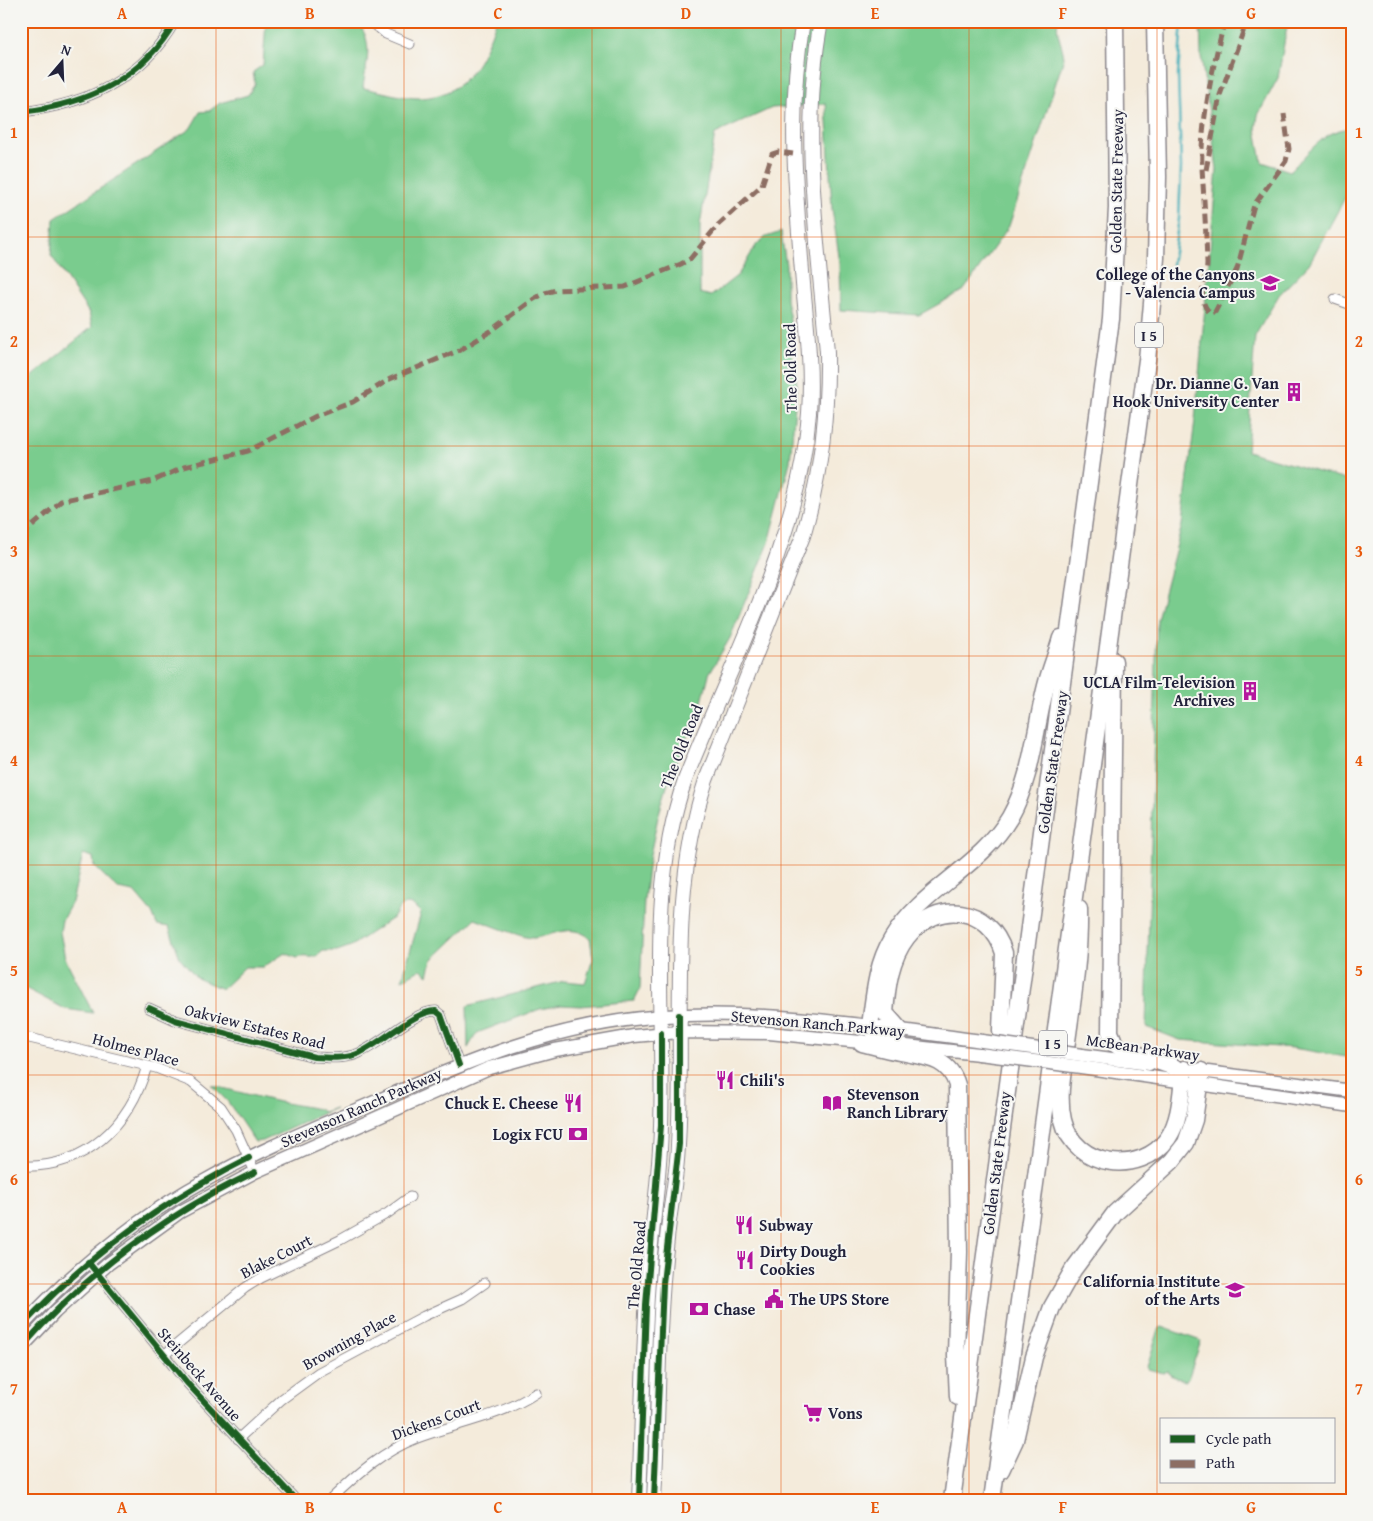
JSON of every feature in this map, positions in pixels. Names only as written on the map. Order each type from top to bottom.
[{"type":"highway","name":"Golden State Freeway","points":[[952,1500],[1008,1068],[1024,967],[1102,397],[1115,261],[1117,208],[1115,21]]},
{"type":"highway","name":"I 5","points":[[992,1500],[1148,360],[1156,258],[1158,177],[1155,21]]},
{"type":"highway","points":[[902,1038],[881,1039],[874,1034],[870,1026],[879,971],[892,939],[907,918],[982,852],[1002,829],[1017,802],[1027,774],[1047,681],[1074,598]]},
{"type":"highway","points":[[1079,855],[1080,944],[1062,1078],[1061,1105],[1068,1135],[1089,1156],[1118,1164],[1132,1162],[1159,1149],[1172,1131],[1176,1120],[1180,1072],[1122,1049],[1115,1044],[1110,1032],[1114,603]]},
{"type":"highway","points":[[902,1038],[885,1013],[891,968],[899,949],[914,928],[936,915],[956,912],[972,916],[992,931],[1001,943],[1004,953],[1001,1030],[1008,1068]]},
{"type":"highway","points":[[862,1043],[932,1058],[946,1067],[957,1085],[959,1262],[956,1355],[960,1435]]},
{"type":"highway","points":[[994,1483],[1015,1440],[1034,1357],[1052,1307],[1073,1270],[1118,1209],[1172,1161],[1186,1143],[1194,1120],[1200,1078]]},
{"type":"main road","name":"The Old Road","points":[[639,1500],[647,1288],[661,1133],[663,875],[676,806],[694,755],[777,557],[795,497],[807,440],[809,345],[792,125],[797,59],[803,21]]},
{"type":"main road","name":"The Old Road","points":[[654,1500],[663,1284],[678,1144],[681,910],[686,858],[697,807],[716,753],[803,536],[811,507],[824,441],[827,352],[810,154],[810,116],[814,63],[821,21]]},
{"type":"main road","name":"Stevenson Ranch Parkway","points":[[21,1327],[88,1262],[168,1203],[249,1158],[459,1065],[549,1035],[598,1024],[661,1017],[784,1016],[870,1026]]},
{"type":"main road","name":"Stevenson Ranch Parkway","points":[[21,1348],[55,1312],[97,1274],[133,1244],[180,1212],[255,1172],[489,1068],[555,1050],[679,1032],[769,1033],[862,1043],[902,1038],[979,1054]]},
{"type":"main road","name":"McBean Parkway","points":[[902,1038],[982,1041],[1082,1061]]},
{"type":"main road","name":"McBean Parkway","points":[[979,1054],[1082,1061],[1180,1072],[1200,1078],[1352,1106]]},
{"type":"main road","name":"McBean Parkway","points":[[1200,1078],[1352,1091]]},
{"type":"street","points":[[21,112],[61,106],[104,91],[143,63],[155,51],[175,21]]},
{"type":"street","points":[[371,21],[386,34],[410,44]]},
{"type":"street","points":[[1335,299],[1352,305]]},
{"type":"street","name":"Oakview Estates Road","points":[[149,1008],[175,1020],[314,1057],[328,1058],[357,1054],[422,1014],[436,1011],[441,1015],[459,1065]]},
{"type":"street","name":"Holmes Place","points":[[21,1036],[147,1066],[182,1077],[212,1097],[229,1118],[255,1172]]},
{"type":"street","points":[[21,1166],[56,1165],[71,1159],[101,1140],[134,1100],[147,1066]]},
{"type":"street","name":"Blake Court","points":[[164,1355],[212,1313],[245,1288],[261,1278],[340,1240],[388,1213],[410,1197]]},
{"type":"street","name":"Steinbeck Avenue","points":[[88,1262],[164,1355],[238,1439],[296,1500]]},
{"type":"street","name":"Browning Place","points":[[238,1439],[282,1398],[319,1372],[424,1316],[462,1299],[485,1283]]},
{"type":"street","name":"Dickens Court","points":[[330,1500],[365,1468],[397,1448],[434,1432],[513,1406],[536,1393]]},
{"type":"green space","points":[[266,21],[356,21],[366,36],[368,53],[363,88],[399,96],[420,98],[436,96],[450,90],[471,73],[479,62],[496,21],[1058,21],[1057,26],[1064,58],[1009,226],[964,290],[919,315],[841,310],[840,263],[832,209],[826,104],[772,108],[715,134],[700,225],[700,293],[711,296],[738,275],[757,244],[766,237],[781,232],[786,265],[786,300],[793,334],[792,359],[797,384],[790,462],[769,543],[730,638],[709,674],[702,702],[670,776],[658,817],[649,860],[644,900],[640,989],[634,1001],[581,1006],[561,1005],[540,1009],[477,1033],[468,1048],[467,1006],[564,981],[585,983],[593,959],[590,938],[576,931],[563,931],[529,938],[475,919],[432,960],[428,975],[421,969],[402,980],[421,913],[413,905],[406,904],[399,908],[394,917],[351,946],[337,951],[323,951],[313,957],[297,958],[285,953],[263,967],[245,967],[222,989],[197,978],[180,958],[169,927],[157,925],[152,913],[134,892],[118,889],[94,866],[93,857],[83,854],[72,902],[62,920],[60,932],[65,958],[93,1013],[65,1009],[21,986],[21,386],[92,327],[89,313],[51,255],[54,219],[190,129],[200,112],[209,111],[220,103],[248,95],[255,84],[253,72],[263,65]]},
{"type":"green space","points":[[1200,21],[1288,21],[1278,78],[1258,115],[1256,129],[1262,162],[1290,171],[1310,150],[1326,137],[1343,129],[1352,129],[1352,189],[1346,196],[1309,264],[1279,295],[1255,336],[1247,451],[1352,482],[1352,1058],[1293,1048],[1180,1040],[1146,1027],[1157,619],[1182,525],[1195,420],[1217,169],[1201,56]]},
{"type":"green space","points":[[211,1085],[274,1101],[319,1109],[323,1112],[335,1108],[263,1141],[255,1142],[228,1102]]},
{"type":"green space","points":[[1162,1327],[1201,1341],[1188,1379],[1185,1381],[1170,1375],[1168,1371],[1163,1373],[1148,1369],[1147,1366],[1159,1329]]},
{"type":"waterway","points":[[1172,265],[1179,219],[1181,167],[1178,75],[1182,21]]},
{"type":"marked path","points":[[1225,21],[1208,94],[1202,151],[1207,263],[1202,295],[1203,301],[1210,313],[1215,312],[1237,269],[1254,205],[1286,161],[1289,149],[1284,114]]},
{"type":"marked path","points":[[1206,170],[1220,95],[1247,21]]},
{"type":"marked path","points":[[21,536],[61,501],[153,481],[184,467],[248,451],[316,416],[353,402],[390,379],[460,350],[545,293],[556,290],[625,287],[681,264],[690,259],[718,225],[762,185],[772,154],[778,152],[793,154]]},
{"type":"cycle path","points":[[21,112],[68,103],[110,86],[146,59],[162,41],[175,21]]},
{"type":"cycle path","points":[[149,1008],[175,1020],[314,1057],[331,1058],[347,1057],[366,1050],[418,1016],[436,1011],[441,1015],[459,1065]]},
{"type":"cycle path","points":[[654,1500],[663,1283],[679,1144],[679,1015]]},
{"type":"cycle path","points":[[639,1500],[646,1305],[661,1125],[661,1033]]},
{"type":"cycle path","points":[[21,1327],[72,1277],[128,1232],[186,1193],[249,1158]]},
{"type":"cycle path","points":[[21,1348],[72,1295],[129,1248],[190,1207],[255,1172]]},
{"type":"cycle path","points":[[88,1262],[188,1384],[296,1500]]},
{"type":"place","name":"College of the Canyons - Valencia Campus","points":[[1270,283]]},
{"type":"place","name":"Dr. Dianne G. Van Hook University Center","points":[[1294,392]]},
{"type":"place","name":"UCLA Film-Television Archives","points":[[1250,691]]},
{"type":"place","name":"Chili's","points":[[725,1080]]},
{"type":"place","name":"Chuck E. Cheese","points":[[573,1103]]},
{"type":"place","name":"Stevenson Ranch Library","points":[[832,1103]]},
{"type":"place","name":"Logix FCU","points":[[578,1134]]},
{"type":"place","name":"Subway","points":[[744,1225]]},
{"type":"place","name":"Dirty Dough Cookies","points":[[745,1260]]},
{"type":"place","name":"California Institute of the Arts","points":[[1235,1290]]},
{"type":"place","name":"The UPS Store","points":[[774,1299]]},
{"type":"place","name":"Chase","points":[[699,1309]]},
{"type":"place","name":"Vons","points":[[813,1413]]}]
